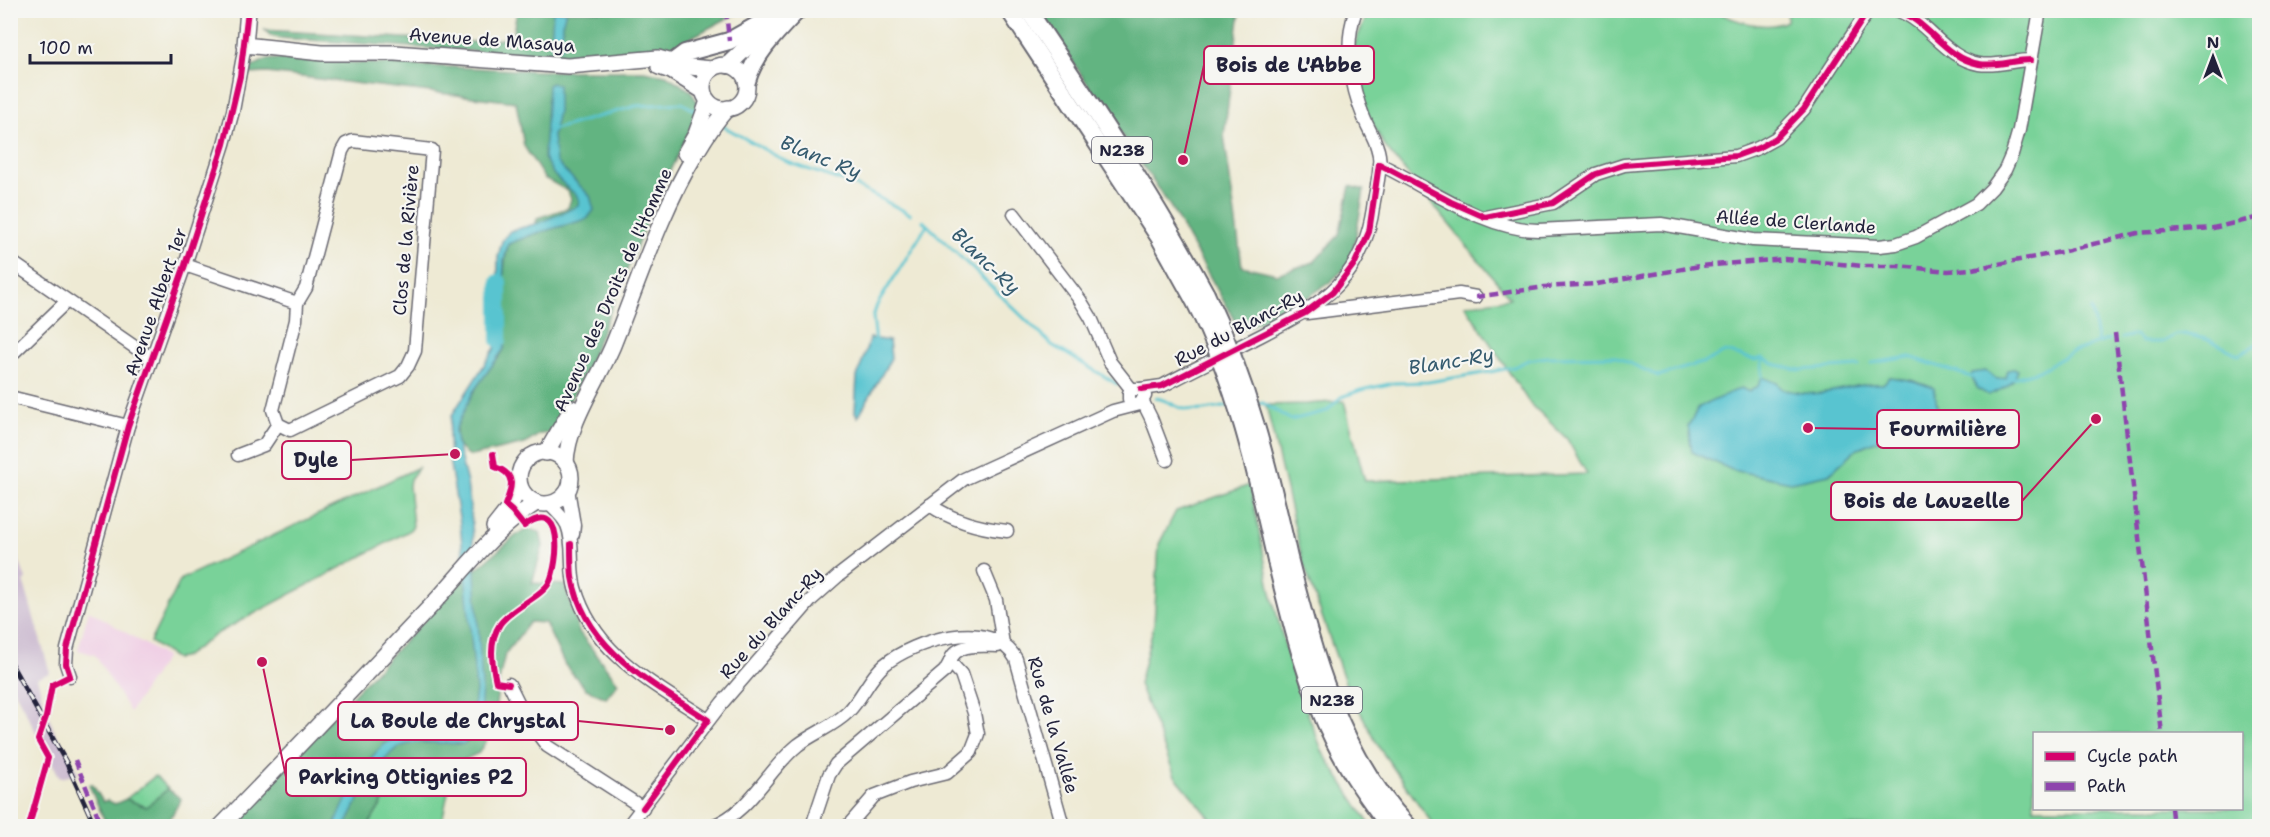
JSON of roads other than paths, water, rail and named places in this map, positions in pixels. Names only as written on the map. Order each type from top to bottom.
[{"type":"highway","points":[[777,34],[790,29],[812,10]]},
{"type":"highway","name":"N238","points":[[1009,10],[1200,297]]},
{"type":"highway","name":"N238","points":[[1028,10],[1131,164],[1171,230],[1200,297],[1240,372],[1269,469],[1301,656],[1334,741],[1364,794],[1389,826]]},
{"type":"highway","points":[[747,81],[750,69],[760,52],[777,34],[787,11]]},
{"type":"highway","points":[[672,62],[685,53],[729,41],[787,11]]},
{"type":"highway","points":[[728,64],[787,11]]},
{"type":"highway","name":"N238","points":[[1283,559],[1314,651],[1346,734],[1375,785],[1408,826]]},
{"type":"main road","name":"Avenue Albert 1er","points":[[245,45],[248,10]]},
{"type":"main road","name":"Avenue de Masaya","points":[[245,45],[322,53],[395,53],[568,66],[658,58],[712,69]]},
{"type":"main road","name":"Avenue de Masaya","points":[[629,62],[671,71],[706,96]]},
{"type":"main road","points":[[728,64],[743,73],[747,81],[745,96],[740,103],[721,108],[706,96],[704,79],[712,69],[728,64]]},
{"type":"main road","name":"Avenue des Droits de l'Homme","points":[[546,453],[565,423],[603,345],[660,200],[696,134],[706,96]]},
{"type":"main road","name":"Avenue des Droits de l'Homme","points":[[566,463],[568,443],[612,348],[669,204],[705,138],[728,108]]},
{"type":"main road","points":[[221,826],[462,573],[482,549],[517,516],[542,504],[558,501],[568,489],[570,476],[566,463],[557,456],[546,453],[533,455],[519,472],[520,487],[525,496],[542,504]]},
{"type":"main road","points":[[482,549],[485,540],[509,508],[520,487]]},
{"type":"street","name":"Rue du Blanc-Ry","points":[[633,825],[708,720],[820,591],[859,558],[969,476],[1113,411],[1137,396],[1162,386],[1305,313],[1340,284],[1361,252],[1369,232],[1379,164],[1378,150],[1362,113],[1352,70],[1350,42],[1356,10]]},
{"type":"street","points":[[1485,217],[1553,202],[1596,174],[1624,165],[1736,156],[1758,148],[1776,138],[1804,109],[1870,10]]},
{"type":"street","points":[[1896,10],[1911,17],[1948,50],[1970,62],[1990,65],[2031,60]]},
{"type":"street","name":"Allée de Clerlande","points":[[1379,164],[1497,223],[1525,230],[1661,224],[1753,240],[1871,246],[1899,243],[1968,209],[1986,195],[2000,178],[2017,141],[2040,10]]},
{"type":"street","name":"Avenue Albert 1er","points":[[70,676],[66,664],[67,649],[128,426],[185,265],[224,144],[233,111],[245,45]]},
{"type":"street","name":"Clos de la Rivière","points":[[352,141],[432,150],[415,351],[408,366],[400,376],[290,430],[278,424],[273,410],[296,320],[297,303],[306,288],[345,144],[352,141]]},
{"type":"street","points":[[1014,214],[1080,300],[1091,318],[1110,362],[1151,418],[1167,460]]},
{"type":"street","points":[[10,261],[152,359]]},
{"type":"street","points":[[185,265],[297,303]]},
{"type":"street","name":"Rue du Blanc-Ry","points":[[1305,313],[1459,294],[1476,297]]},
{"type":"street","points":[[10,356],[67,302]]},
{"type":"street","points":[[10,397],[128,426]]},
{"type":"street","points":[[238,455],[264,445],[278,424]]},
{"type":"street","points":[[568,489],[574,525],[571,569],[576,590],[589,623],[612,653],[708,720]]},
{"type":"street","points":[[542,504],[566,523],[571,544]]},
{"type":"street","points":[[930,505],[965,523],[1007,531]]},
{"type":"street","points":[[812,826],[829,775],[836,764],[945,671],[951,657],[961,649],[1005,645],[996,600],[984,571]]},
{"type":"street","name":"Rue de la Vallée","points":[[712,826],[728,819],[743,806],[798,745],[848,712],[879,670],[902,652],[924,642],[942,638],[976,637],[1005,645],[1016,659],[1063,826]]},
{"type":"street","points":[[848,826],[874,796],[910,782],[947,773],[971,752],[978,734],[974,713],[961,674],[950,662]]},
{"type":"street","points":[[509,684],[529,723],[547,746],[643,808]]},
{"type":"water","points":[[553,11],[566,11],[563,21],[562,48],[555,49],[551,46]]},
{"type":"water","points":[[552,83],[558,85],[558,111],[553,136],[556,162],[590,196],[594,210],[587,219],[508,244],[504,261],[506,336],[504,349],[473,392],[455,430],[467,483],[472,523],[482,686],[480,719],[471,737],[464,744],[417,743],[394,750],[370,781],[346,826],[334,826],[360,774],[378,750],[389,741],[416,733],[461,731],[472,716],[476,691],[460,523],[450,465],[449,432],[452,415],[495,348],[498,332],[498,257],[502,241],[510,231],[539,223],[578,206],[577,196],[554,175],[544,158],[548,85]]},
{"type":"water","points":[[870,338],[889,341],[891,358],[858,417],[855,412],[857,377]]},
{"type":"water","points":[[2007,370],[2018,370],[2010,383],[2003,389],[1988,395],[1978,389],[1971,377],[1972,373],[1986,371],[1997,379],[2005,378]]},
{"type":"water","points":[[1762,377],[1777,383],[1782,389],[1810,394],[1867,384],[1883,384],[1890,377],[1914,381],[1934,388],[1938,412],[1927,431],[1893,434],[1858,448],[1829,474],[1791,482],[1732,470],[1692,452],[1688,426],[1699,407],[1741,388],[1749,392],[1758,386]]},
{"type":"waterway","name":"Blanc Ry","points":[[551,130],[636,106],[682,103],[696,111]]},
{"type":"waterway","name":"Blanc Ry","points":[[721,125],[787,162],[854,185],[910,214]]},
{"type":"waterway","name":"Blanc-Ry","points":[[923,221],[1052,345],[1117,384]]},
{"type":"waterway","points":[[876,342],[873,317],[877,305],[927,225]]},
{"type":"waterway","points":[[499,282],[499,340]]},
{"type":"waterway","points":[[2091,309],[2098,343]]},
{"type":"waterway","points":[[2121,338],[2135,335],[2142,342],[2162,342],[2175,335],[2185,334],[2210,340],[2239,355],[2260,342]]},
{"type":"waterway","points":[[2014,378],[2039,371],[2070,353],[2110,339]]},
{"type":"waterway","name":"Blanc-Ry","points":[[1254,404],[1263,403],[1291,420],[1327,411],[1341,397],[1361,390],[1394,383],[1428,382],[1490,372],[1514,367],[1528,360],[1547,357],[1614,356],[1658,376],[1705,362],[1725,352],[1756,360],[1762,358],[1777,365],[1800,370],[1859,366]]},
{"type":"waterway","points":[[1872,363],[1910,357],[1974,378]]},
{"type":"waterway","points":[[1762,358],[1762,377]]},
{"type":"waterway","name":"Blanc-Ry","points":[[1156,398],[1190,410],[1229,406]]},
{"type":"railway","points":[[10,662],[66,762],[95,826]]},
{"type":"place","name":"Bois de L'Abbe","points":[[1183,160]]},
{"type":"place","name":"Bois de Lauzelle","points":[[2096,419]]},
{"type":"place","name":"Fourmilière","points":[[1808,428]]},
{"type":"place","name":"Dyle","points":[[455,454]]},
{"type":"place","name":"Parking Ottignies P2","points":[[262,662]]},
{"type":"place","name":"La Boule de Chrystal","points":[[670,730]]}]
